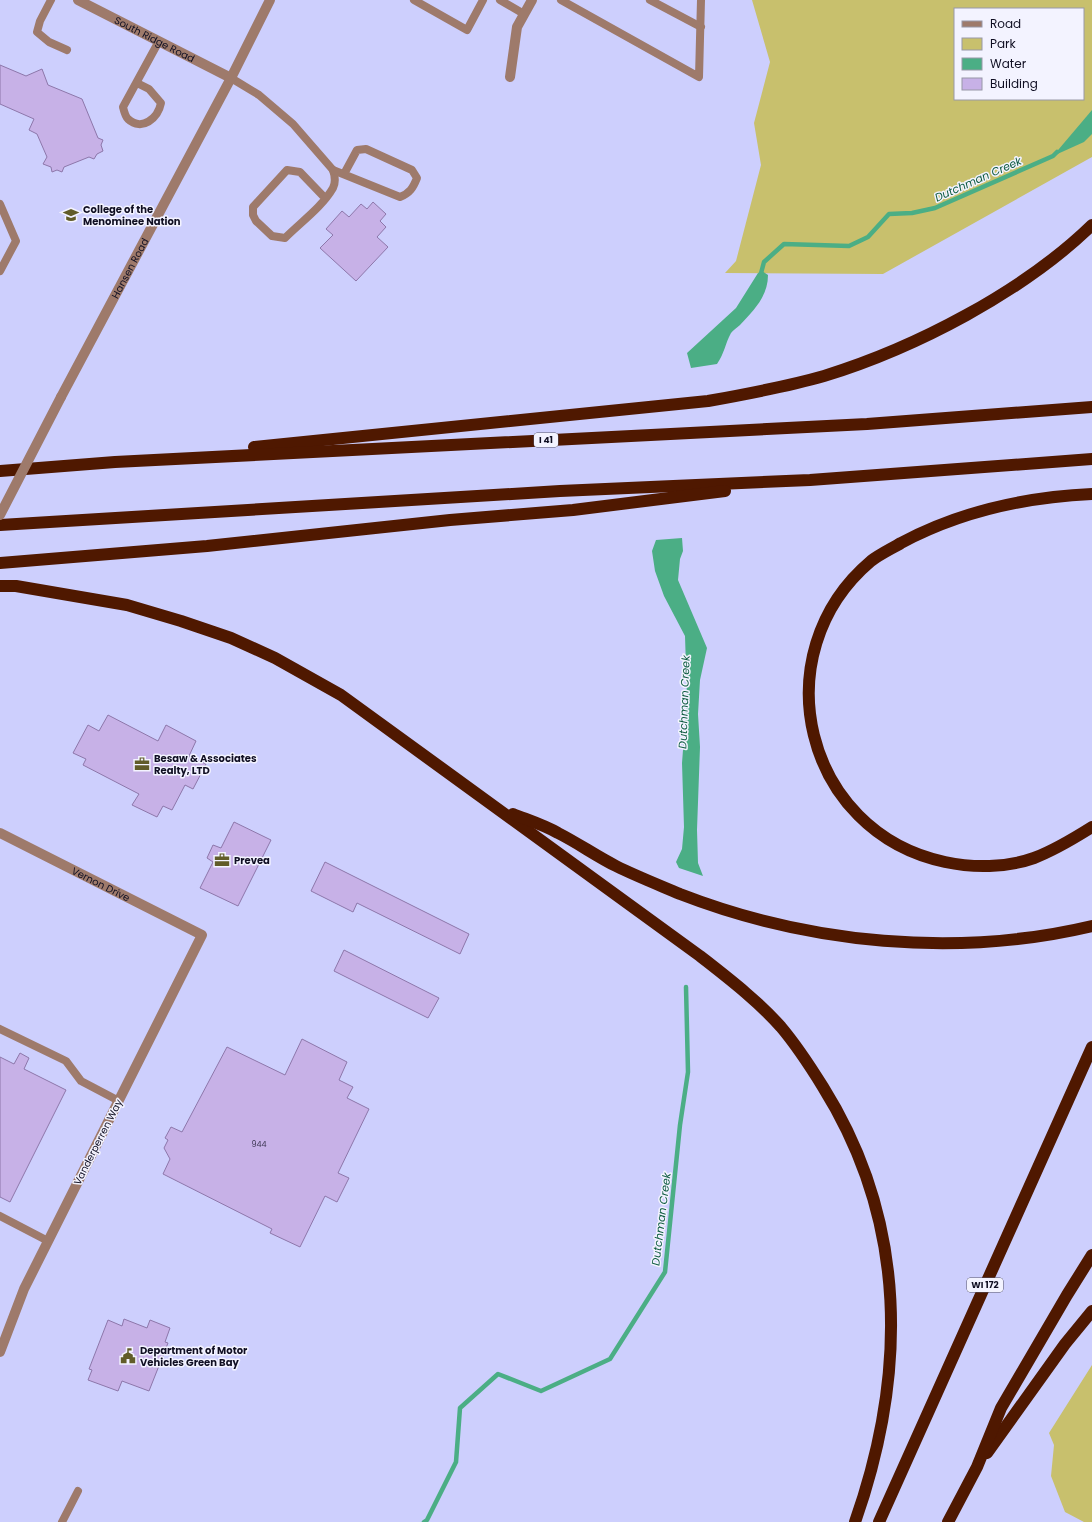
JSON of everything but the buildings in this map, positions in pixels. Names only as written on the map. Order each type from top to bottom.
[{"type":"highway","points":[[115,462],[708,401],[780,388],[824,376],[857,364],[915,340],[980,307],[1019,283],[1092,225]]},
{"type":"highway","name":"I 41","points":[[0,471],[115,462],[867,424],[1092,407]]},
{"type":"highway","points":[[0,525],[560,490],[810,480],[1092,459]]},
{"type":"highway","points":[[0,563],[207,546],[450,520],[573,510],[810,480]]},
{"type":"highway","points":[[1092,494],[1060,496],[983,511],[923,531],[872,560],[845,589],[824,621],[815,645],[810,670],[808,693],[810,718],[815,744],[830,779],[845,801],[863,819],[898,846],[922,857],[965,866],[993,866],[1032,859],[1067,843],[1092,827]]},
{"type":"highway","points":[[0,586],[16,586],[127,605],[217,633],[275,658],[341,695],[700,956],[755,1000],[781,1028],[805,1058],[842,1116],[868,1178],[882,1231],[890,1292],[892,1324],[890,1359],[881,1430],[872,1473],[855,1522]]},
{"type":"highway","points":[[495,807],[557,832],[617,866],[680,894],[757,919],[819,932],[918,943],[994,940],[1086,927]]},
{"type":"highway","name":"WI 172","points":[[879,1522],[1092,1047]]},
{"type":"highway","points":[[948,1522],[977,1467],[1001,1408],[1092,1255]]},
{"type":"highway","points":[[977,1467],[1017,1414],[1065,1344],[1092,1311]]},
{"type":"street","name":"South Ridge Road","points":[[78,0],[231,78]]},
{"type":"street","name":"Hansen Road","points":[[0,515],[61,397],[231,78],[270,0]]},
{"type":"street","points":[[510,76],[517,26],[532,0]]},
{"type":"street","name":"Vernon Drive","points":[[0,833],[202,934]]},
{"type":"street","name":"Vanderperren Way","points":[[0,1352],[24,1289],[202,934]]},
{"type":"lane","points":[[51,0],[40,21],[37,32],[49,42],[68,50]]},
{"type":"lane","points":[[414,0],[467,30],[483,0]]},
{"type":"lane","points":[[500,0],[524,14]]},
{"type":"lane","points":[[560,0],[699,77],[702,0]]},
{"type":"lane","points":[[650,0],[701,27]]},
{"type":"lane","points":[[137,83],[148,89],[161,103],[159,112],[154,119],[144,123],[134,123],[127,118],[123,107],[159,41]]},
{"type":"lane","points":[[231,78],[259,95],[294,124],[333,170],[336,177],[334,187],[325,198],[285,238],[272,236],[256,221],[253,215],[253,206],[287,170],[300,172],[325,198]]},
{"type":"lane","points":[[333,170],[400,197],[408,194],[413,188],[417,178],[412,170],[366,148],[357,150],[344,174]]},
{"type":"lane","points":[[0,204],[16,241],[0,270]]},
{"type":"lane","points":[[0,1028],[66,1061],[81,1081],[118,1101]]},
{"type":"lane","points":[[0,1216],[48,1240]]},
{"type":"lane","points":[[62,1522],[78,1490]]},
{"type":"green space","points":[[752,0],[1092,0],[1092,157],[883,274],[725,273],[736,261],[761,165],[754,123],[770,62]]},
{"type":"green space","points":[[1092,1365],[1092,1522],[1084,1522],[1065,1512],[1051,1476],[1054,1445],[1049,1433]]},
{"type":"water","points":[[1092,110],[1092,134],[1084,142],[1053,156]]},
{"type":"water","points":[[762,271],[768,275],[766,290],[750,314],[731,333],[722,356],[717,364],[691,368],[687,353],[736,308],[758,273]]},
{"type":"water","points":[[682,538],[683,551],[680,559],[678,580],[707,648],[700,680],[698,714],[700,747],[697,830],[698,863],[703,876],[679,868],[676,862],[682,849],[684,827],[682,763],[687,698],[685,636],[664,596],[655,571],[652,551],[656,540]]},
{"type":"waterway","name":"Dutchman Creek","points":[[760,277],[764,262],[784,244],[849,246],[868,237],[889,214],[912,213],[935,208],[1053,156],[1057,152]]},
{"type":"waterway","name":"Dutchman Creek","points":[[424,1522],[427,1520],[456,1462],[460,1408],[498,1374],[541,1391],[610,1359],[665,1272],[680,1125],[688,1072],[686,987]]},
{"type":"place","name":"College of the Menominee Nation","points":[[71,215]]},
{"type":"place","name":"Besaw & Associates Realty, LTD","points":[[142,764]]},
{"type":"place","name":"Prevea","points":[[222,860]]},
{"type":"place","name":"Department of Motor Vehicles Green Bay","points":[[128,1356]]}]
